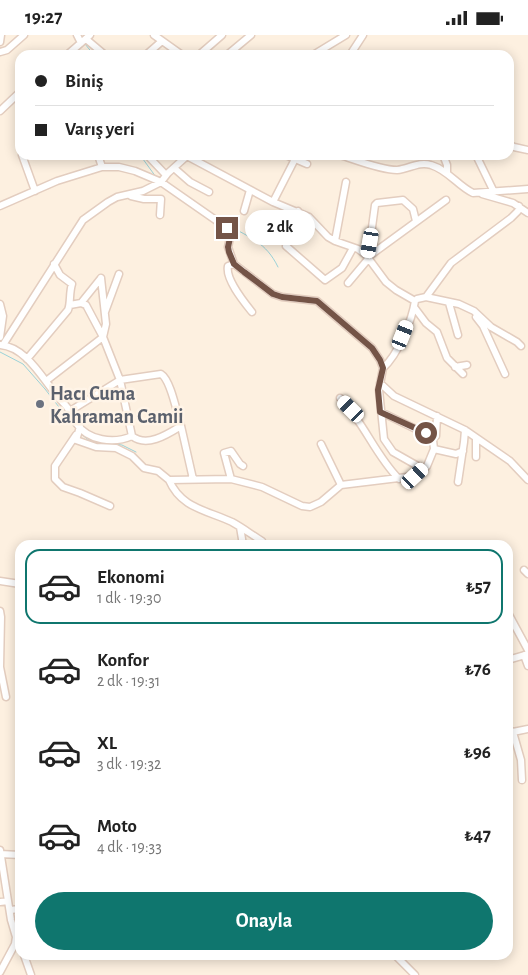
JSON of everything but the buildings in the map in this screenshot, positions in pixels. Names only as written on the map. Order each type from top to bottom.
[{"type":"street","points":[[0,42],[1,35]]},
{"type":"street","points":[[0,52],[7,50],[24,35]]},
{"type":"street","points":[[76,35],[87,39],[99,50]]},
{"type":"street","points":[[205,50],[222,35]]},
{"type":"street","points":[[233,50],[251,35]]},
{"type":"street","points":[[320,50],[346,35]]},
{"type":"street","points":[[353,50],[363,35]]},
{"type":"street","points":[[150,50],[159,37],[176,50]]},
{"type":"street","points":[[73,50],[87,39]]},
{"type":"street","points":[[87,39],[94,50]]},
{"type":"street","points":[[0,111],[15,98]]},
{"type":"street","points":[[514,146],[528,150]]},
{"type":"street","points":[[24,160],[35,191]]},
{"type":"street","points":[[100,160],[102,167]]},
{"type":"street","points":[[152,160],[166,175]]},
{"type":"street","points":[[132,436],[116,441],[96,439],[79,429],[70,411],[27,359],[17,351],[1,345],[83,220],[117,197],[143,191],[160,182],[183,160]]},
{"type":"street","points":[[197,160],[273,202],[309,217],[328,237],[358,249],[369,257],[386,282],[414,304],[426,323],[437,332],[448,358],[462,374]]},
{"type":"street","points":[[273,202],[294,160]]},
{"type":"street","points":[[297,160],[307,164]]},
{"type":"street","points":[[358,160],[399,170],[425,164],[435,166],[447,172],[465,189],[473,193],[528,189]]},
{"type":"street","points":[[446,160],[448,165],[447,172]]},
{"type":"street","points":[[478,160],[494,192]]},
{"type":"street","points":[[0,206],[57,181],[102,167],[119,167],[135,171],[160,182],[227,228],[230,238],[228,247],[234,264],[273,294],[282,297],[317,301],[372,348],[383,368],[380,383],[380,412],[382,432],[387,445],[393,452],[423,469]]},
{"type":"street","points":[[174,168],[190,182],[209,192]]},
{"type":"street","points":[[335,241],[346,182]]},
{"type":"street","points":[[244,211],[250,190]]},
{"type":"street","points":[[481,193],[514,203],[528,213]]},
{"type":"street","points":[[130,195],[144,199],[160,199],[160,215]]},
{"type":"street","points":[[369,257],[375,205],[377,203],[403,200],[413,209],[416,221]]},
{"type":"street","points":[[348,283],[369,257],[446,200]]},
{"type":"street","points":[[426,297],[451,263],[511,218],[518,211],[519,206]]},
{"type":"street","points":[[298,211],[294,230],[286,246],[325,280],[342,268],[353,247]]},
{"type":"street","points":[[27,359],[68,310],[70,305],[68,297],[72,284],[60,275],[54,264]]},
{"type":"street","points":[[234,264],[228,266],[227,270],[234,287],[252,312]]},
{"type":"street","points":[[105,313],[119,274]]},
{"type":"street","points":[[46,381],[103,337],[106,324],[101,278],[81,303]]},
{"type":"street","points":[[383,368],[396,351],[417,299],[426,297],[459,304],[474,311],[490,327],[517,342],[521,347]]},
{"type":"street","points":[[70,305],[81,303],[86,305],[103,337],[120,380],[132,436],[135,439],[151,440],[181,426]]},
{"type":"street","points":[[449,303],[458,335]]},
{"type":"street","points":[[0,304],[3,316],[0,337]]},
{"type":"street","points":[[474,311],[506,374]]},
{"type":"street","points":[[455,367],[467,365]]},
{"type":"street","points":[[70,411],[120,380],[158,374],[164,375],[181,426],[193,479]]},
{"type":"street","points":[[380,383],[394,396],[476,437],[510,461],[528,479]]},
{"type":"street","points":[[340,398],[351,409],[386,466],[398,479]]},
{"type":"street","points":[[168,480],[231,479],[262,487],[302,506],[310,507],[321,502],[340,485],[415,476],[427,466],[434,449],[432,439],[426,433],[380,412]]},
{"type":"street","points":[[432,439],[436,436],[437,416]]},
{"type":"street","points":[[79,429],[76,440],[96,447],[116,448],[132,456],[144,468],[158,471],[168,480],[174,491],[183,500],[240,527],[260,540]]},
{"type":"street","points":[[79,429],[55,466],[54,479],[63,487],[110,506]]},
{"type":"street","points":[[458,482],[465,430]]},
{"type":"street","points":[[476,437],[476,457]]},
{"type":"street","points":[[321,443],[340,485]]},
{"type":"street","points":[[434,449],[456,454],[463,451]]},
{"type":"street","points":[[231,479],[224,453],[232,451],[243,466]]},
{"type":"street","points":[[240,527],[242,540]]},
{"type":"street","points":[[0,581],[15,584]]},
{"type":"street","points":[[0,611],[0,667],[6,697]]},
{"type":"street","points":[[513,624],[527,653],[528,665]]},
{"type":"street","points":[[513,658],[527,653]]},
{"type":"street","points":[[513,730],[528,729]]},
{"type":"street","points":[[513,738],[521,760],[522,780]]},
{"type":"street","points":[[0,850],[15,932]]},
{"type":"street","points":[[0,854],[15,855]]},
{"type":"street","points":[[0,902],[8,901]]},
{"type":"street","points":[[10,909],[15,909]]},
{"type":"street","points":[[0,972],[15,949]]},
{"type":"street","points":[[26,960],[31,975]]},
{"type":"street","points":[[400,960],[414,975]]},
{"type":"waterway","points":[[85,44],[90,50]]},
{"type":"waterway","points":[[144,160],[156,177]]},
{"type":"waterway","points":[[228,225],[263,246],[278,267]]},
{"type":"waterway","points":[[0,352],[23,364],[76,429]]},
{"type":"waterway","points":[[81,434],[90,441],[122,445],[136,452]]},
{"type":"place","name":"Hacı Cuma Kahraman Camii","points":[[40,404]]},
{"type":"route","points":[[227,228],[230,238],[228,247],[234,264],[273,294],[282,297],[317,301],[372,348],[383,368],[378,390],[380,412],[426,433]]}]
